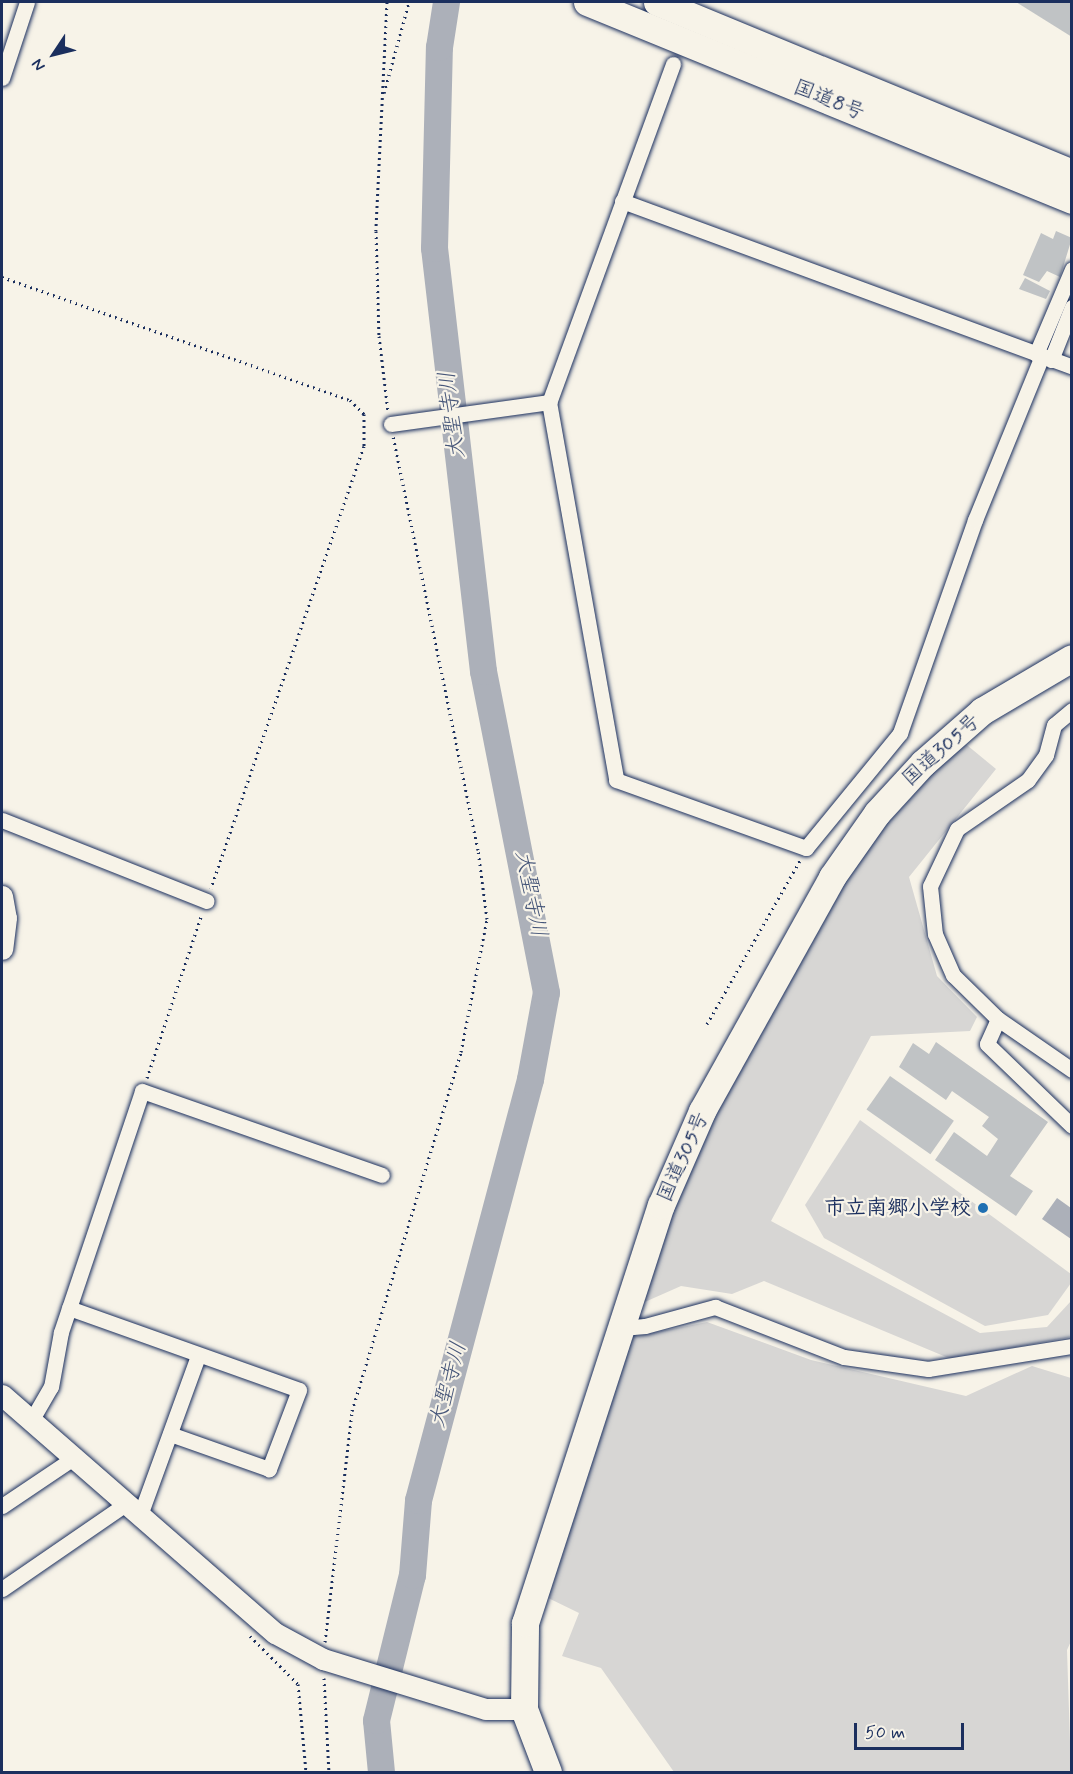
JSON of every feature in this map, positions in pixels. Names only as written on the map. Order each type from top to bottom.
[{"type":"highway","name":"国道8号","points":[[587,2],[1071,200]]},
{"type":"highway","name":"国道8号","points":[[657,2],[1071,173]]},
{"type":"highway","name":"国道305号","points":[[548,1773],[524,1709],[521,1656],[533,1591],[661,1205],[702,1111],[853,845],[901,786],[953,735],[1071,658]]},
{"type":"street","points":[[2,78],[27,2]]},
{"type":"street","points":[[673,64],[549,402],[611,773],[616,780],[806,848],[900,733],[975,520],[1043,357],[1071,269]]},
{"type":"street","points":[[622,201],[1071,367]]},
{"type":"street","points":[[1043,357],[1071,307]]},
{"type":"street","points":[[391,424],[549,402]]},
{"type":"street","points":[[1071,710],[1054,725],[1046,755],[1028,780],[957,829],[930,886],[932,919],[945,962],[967,993],[998,1019],[1071,1070]]},
{"type":"street","points":[[2,819],[207,901]]},
{"type":"street","points":[[2,896],[6,918],[2,949]]},
{"type":"street","points":[[998,1019],[987,1044],[1071,1126]]},
{"type":"street","points":[[31,1421],[51,1387],[69,1308],[142,1091],[382,1175]]},
{"type":"street","points":[[623,1318],[633,1327],[645,1326],[716,1307],[844,1356],[928,1369],[1071,1346]]},
{"type":"street","points":[[69,1308],[198,1356],[299,1390],[269,1469],[170,1434]]},
{"type":"street","points":[[2,1589],[132,1512],[170,1434],[198,1356]]},
{"type":"street","points":[[2,1395],[238,1606],[323,1659],[486,1709],[524,1709]]},
{"type":"street","points":[[2,1506],[72,1459]]},
{"type":"path","points":[[329,1773],[323,1659],[352,1412],[461,1052],[487,919],[478,850],[391,424],[379,336],[376,231],[387,2]]},
{"type":"path","points":[[383,94],[392,79],[409,2]]},
{"type":"path","points":[[2,277],[350,400],[364,414],[364,446],[142,1091]]},
{"type":"path","points":[[707,1024],[806,848]]},
{"type":"path","points":[[238,1606],[244,1631],[298,1684],[306,1773]]},
{"type":"shaded area","points":[[962,741],[996,769],[909,877],[937,976],[977,1017],[970,1031],[871,1036],[771,1221],[980,1333],[1047,1327],[1071,1301],[1071,1337],[951,1359],[764,1281],[732,1294],[681,1286],[638,1305],[699,1125],[834,883]]},
{"type":"shaded area","points":[[860,1120],[1071,1274],[1071,1283],[1048,1315],[985,1326],[824,1238],[805,1205]]},
{"type":"shaded area","points":[[1057,1198],[1071,1208],[1071,1239],[1042,1219]]},
{"type":"shaded area","points":[[707,1322],[811,1360],[966,1396],[1032,1366],[1071,1378],[1072,1639],[1067,1650],[1071,1772],[674,1772],[601,1668],[562,1656],[579,1613],[542,1595],[627,1338]]},
{"type":"building","points":[[1016,2],[1072,2],[1072,37]]},
{"type":"building","points":[[1056,231],[1072,238],[1060,277],[1047,271],[1039,282],[1023,275],[1041,233],[1053,239]]},
{"type":"building","points":[[1025,278],[1050,291],[1046,299],[1019,289]]},
{"type":"building","points":[[936,1042],[1048,1122],[1010,1176],[1033,1191],[1016,1216],[935,1160],[954,1132],[987,1156],[998,1139],[982,1126],[989,1117],[952,1091],[946,1100],[899,1067],[913,1043],[929,1054]]},
{"type":"building","points":[[890,1076],[954,1121],[930,1154],[866,1110]]},
{"type":"waterway","name":"大聖寺川","points":[[381,1772],[376,1720],[412,1575],[418,1500],[530,1079],[546,992],[483,671],[434,248],[439,47],[446,2]]},
{"type":"place","name":"市立南郷小学校","points":[[983,1208]]}]
